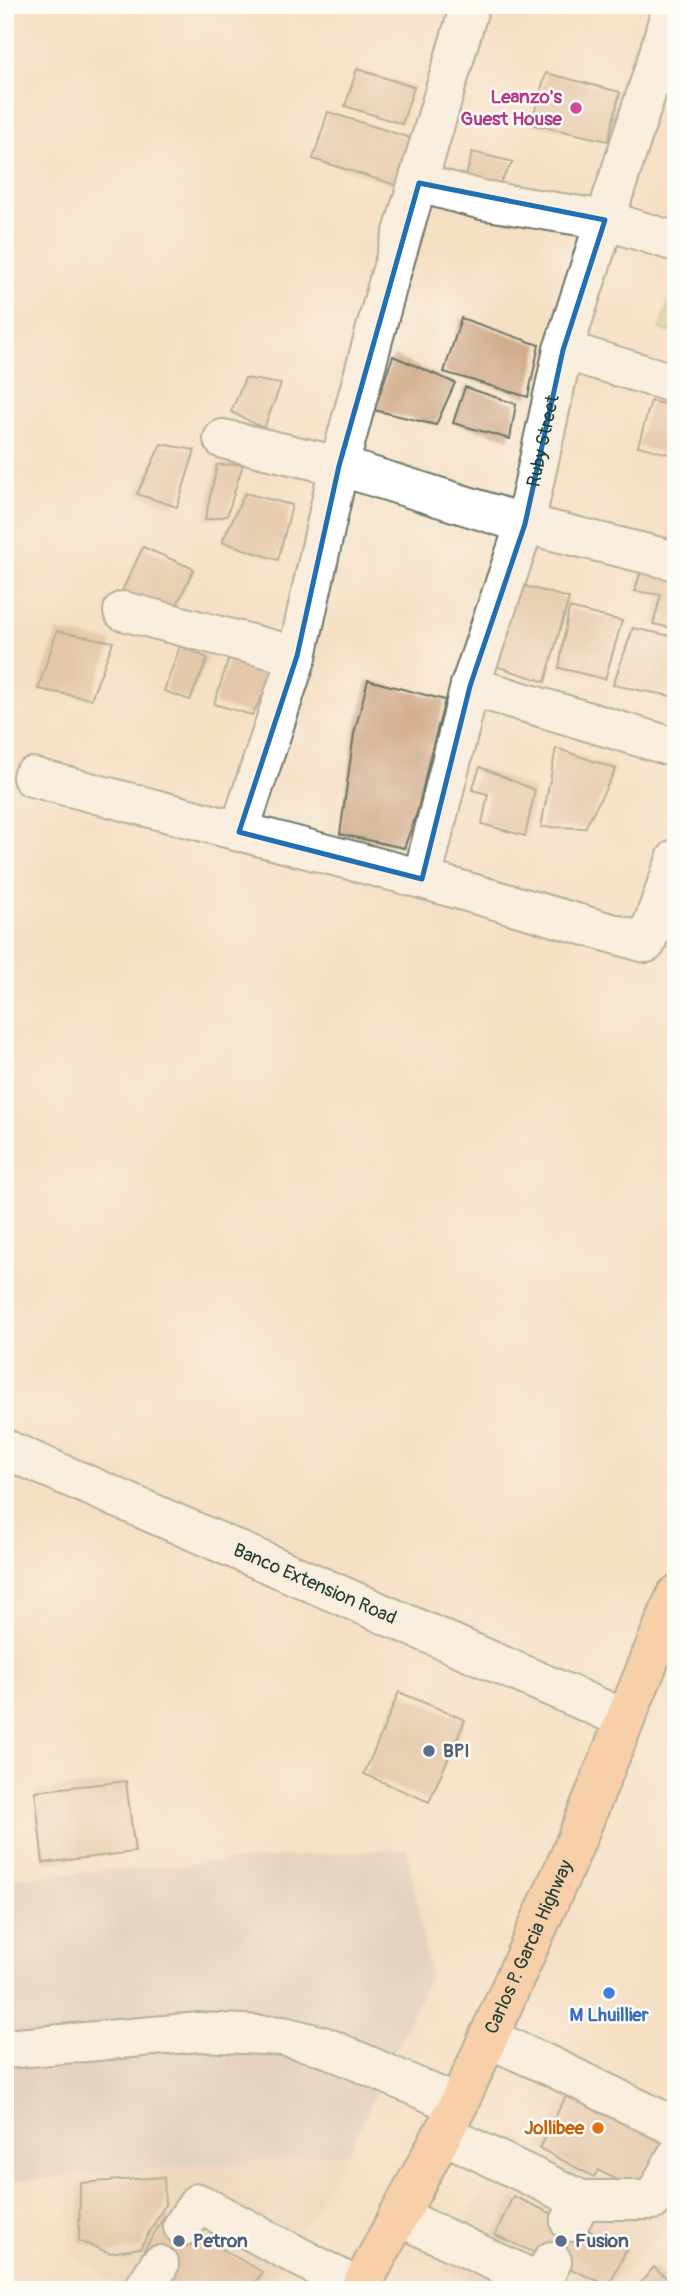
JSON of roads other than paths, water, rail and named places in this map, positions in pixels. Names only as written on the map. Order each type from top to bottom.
[{"type":"highway","name":"Carlos P. Garcia Highway","points":[[359,2289],[450,2120],[488,2038],[570,1855],[676,1595]]},
{"type":"street","points":[[239,832],[297,656],[339,466],[389,280],[470,5]]},
{"type":"street","name":"Ruby Street","points":[[422,879],[470,686],[526,524],[563,350],[605,220],[667,59],[672,5]]},
{"type":"street","points":[[419,183],[482,200],[605,220],[676,242]]},
{"type":"street","points":[[563,350],[676,384]]},
{"type":"street","points":[[223,439],[339,466],[526,524],[676,561]]},
{"type":"street","points":[[123,611],[297,656]]},
{"type":"street","points":[[470,686],[676,748]]},
{"type":"street","points":[[33,777],[422,879],[646,943],[676,859]]},
{"type":"street","name":"Banco Extension Road","points":[[5,1449],[625,1719]]},
{"type":"street","points":[[5,2049],[199,2032],[283,2036],[323,2046],[450,2120],[576,2211],[653,2200],[676,2157]]},
{"type":"street","points":[[488,2038],[676,2127]]},
{"type":"street","points":[[183,2226],[198,2203],[359,2289]]},
{"type":"street","points":[[398,2216],[541,2283],[552,2260]]},
{"type":"place","name":"Leanzo's Guest House","points":[[576,108]]},
{"type":"place","name":"BPI","points":[[429,1751]]},
{"type":"place","name":"M Lhuillier","points":[[609,1993]]},
{"type":"place","name":"Jollibee","points":[[598,2128]]},
{"type":"place","name":"Petron","points":[[179,2241]]},
{"type":"place","name":"Fusion","points":[[561,2241]]}]
